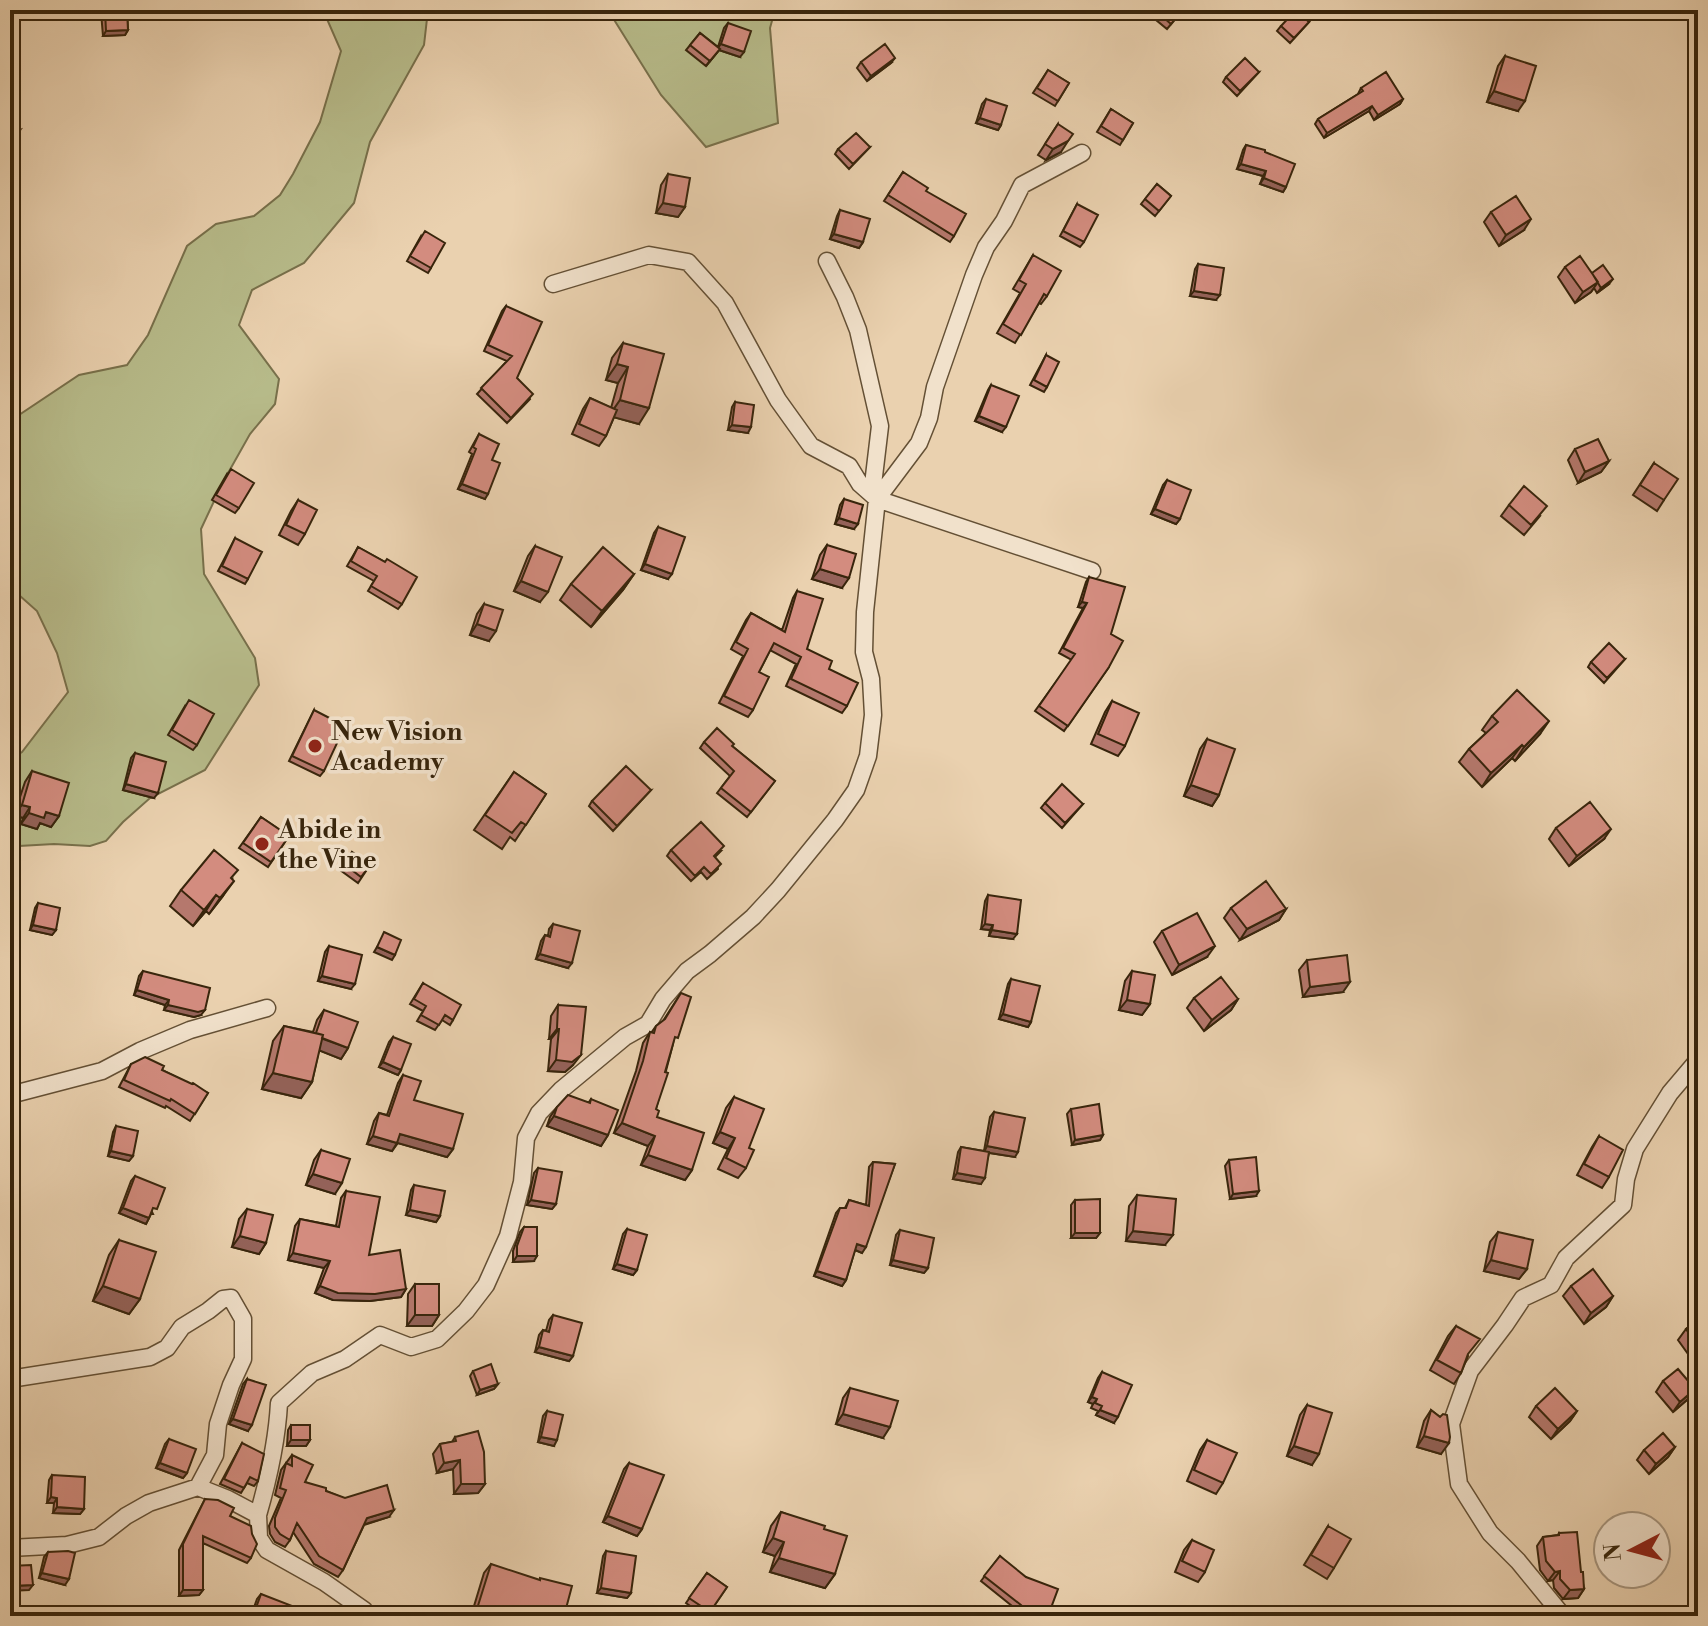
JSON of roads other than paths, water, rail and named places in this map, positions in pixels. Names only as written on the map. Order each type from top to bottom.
[{"type":"street","points":[[875,496],[919,443],[929,418],[935,387],[986,247],[1004,221],[1022,185],[1082,153]]},
{"type":"street","points":[[553,284],[649,255],[688,262],[725,303],[778,400],[811,446],[849,466],[860,484],[875,496],[1092,571]]},
{"type":"street","points":[[367,1616],[364,1610],[324,1582],[267,1550],[259,1538],[258,1515],[274,1456],[279,1403],[312,1373],[345,1359],[380,1335],[411,1347],[437,1339],[466,1311],[486,1285],[508,1236],[522,1182],[526,1138],[539,1113],[561,1090],[625,1037],[648,1024],[663,999],[687,971],[753,917],[778,890],[856,790],[868,756],[873,715],[871,679],[864,652],[865,612],[880,426],[858,330],[827,261]]},
{"type":"street","points":[[10,1095],[102,1071],[190,1030],[267,1008]]},
{"type":"street","points":[[1563,1616],[1518,1561],[1490,1533],[1459,1484],[1451,1424],[1470,1371],[1523,1298],[1551,1285],[1566,1258],[1623,1205],[1626,1179],[1635,1149],[1670,1093],[1698,1060]]},
{"type":"street","points":[[10,1379],[150,1357],[167,1348],[182,1327],[223,1299],[231,1298],[243,1319],[243,1359],[218,1424],[215,1455],[198,1487]]},
{"type":"street","points":[[10,1548],[67,1545],[99,1537],[149,1503],[198,1487],[258,1515]]},
{"type":"place","name":"New Vision Academy","points":[[315,746]]},
{"type":"place","name":"Abide in the Vine","points":[[262,844]]}]
